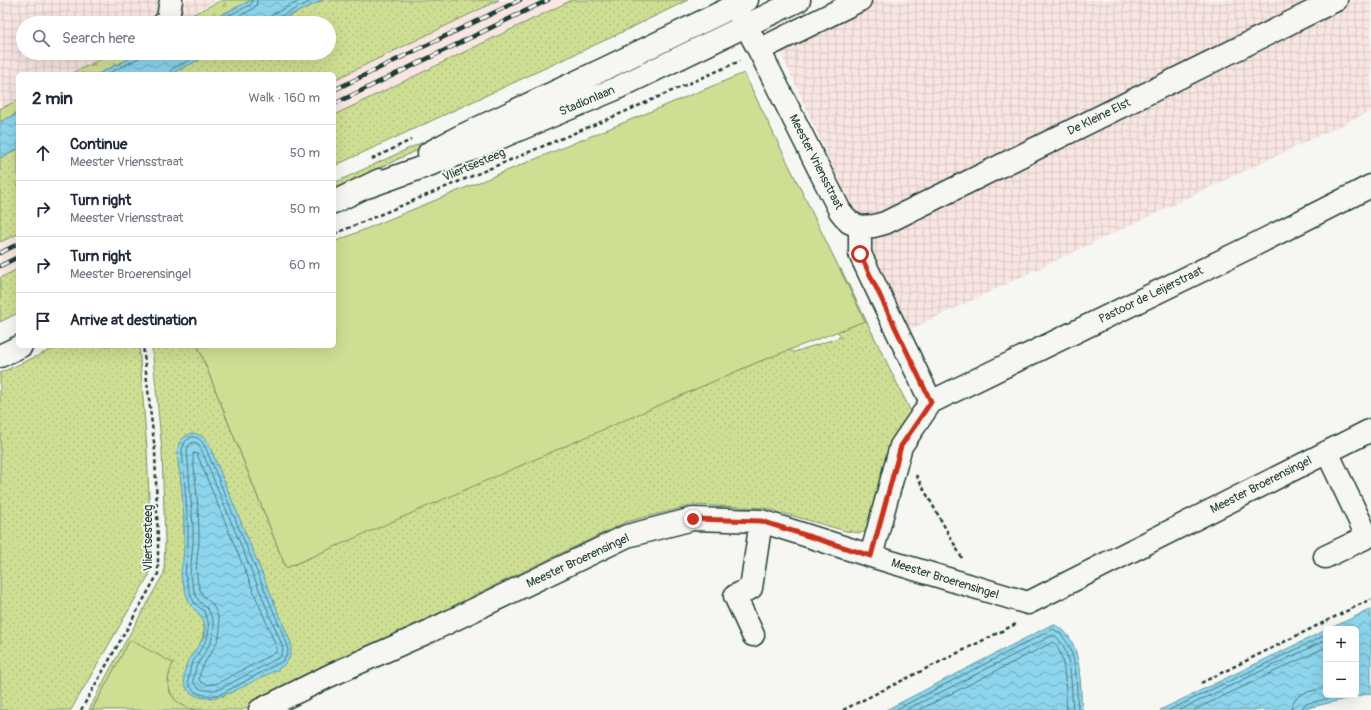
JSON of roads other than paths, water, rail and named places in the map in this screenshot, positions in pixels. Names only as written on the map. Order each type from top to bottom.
[{"type":"street","points":[[168,16],[171,0]]},
{"type":"street","name":"Stadionlaan","points":[[367,187],[468,151],[613,90],[799,0]]},
{"type":"street","points":[[759,50],[860,0]]},
{"type":"street","name":"De Kleine Elst","points":[[860,227],[874,226],[885,223],[1336,0]]},
{"type":"street","name":"Stadionlaan","points":[[336,201],[367,187],[459,137],[604,70],[741,3]]},
{"type":"street","name":"Meester Vriensstraat","points":[[741,3],[746,26],[840,211],[849,222],[860,227]]},
{"type":"street","name":"Pastoor de Leijerstraat","points":[[931,402],[1244,250],[1371,186]]},
{"type":"street","points":[[860,227],[860,254],[931,402],[901,446],[871,556]]},
{"type":"street","points":[[0,356],[17,348]]},
{"type":"street","name":"Meester Broerensingel","points":[[260,710],[332,675],[430,631],[627,536],[693,519],[761,521],[1028,604],[1371,430]]},
{"type":"street","points":[[1325,557],[1369,535],[1327,452]]},
{"type":"street","points":[[753,635],[735,596],[751,588],[761,521]]},
{"type":"water","points":[[252,0],[323,0],[289,16],[219,16]]},
{"type":"water","points":[[127,60],[199,60],[174,72],[102,72]]},
{"type":"water","points":[[16,114],[16,150],[0,158],[0,122]]},
{"type":"water","points":[[191,433],[198,434],[203,437],[210,447],[291,643],[289,657],[277,670],[232,692],[213,698],[203,698],[195,695],[187,689],[184,680],[184,673],[187,663],[201,643],[205,629],[204,621],[188,600],[181,575],[184,551],[184,530],[183,500],[177,451],[181,441]]},
{"type":"water","points":[[1371,609],[1371,693],[1359,696],[1359,626],[1335,626]]},
{"type":"water","points":[[1053,624],[1064,631],[1070,638],[1074,647],[1079,668],[1082,710],[886,710]]},
{"type":"water","points":[[1323,631],[1323,698],[1350,698],[1299,710],[1160,710]]},
{"type":"railway","points":[[336,89],[520,0]]},
{"type":"railway","points":[[336,103],[548,0]]},
{"type":"railway","points":[[0,253],[16,245]]},
{"type":"railway","points":[[0,266],[16,258]]}]
